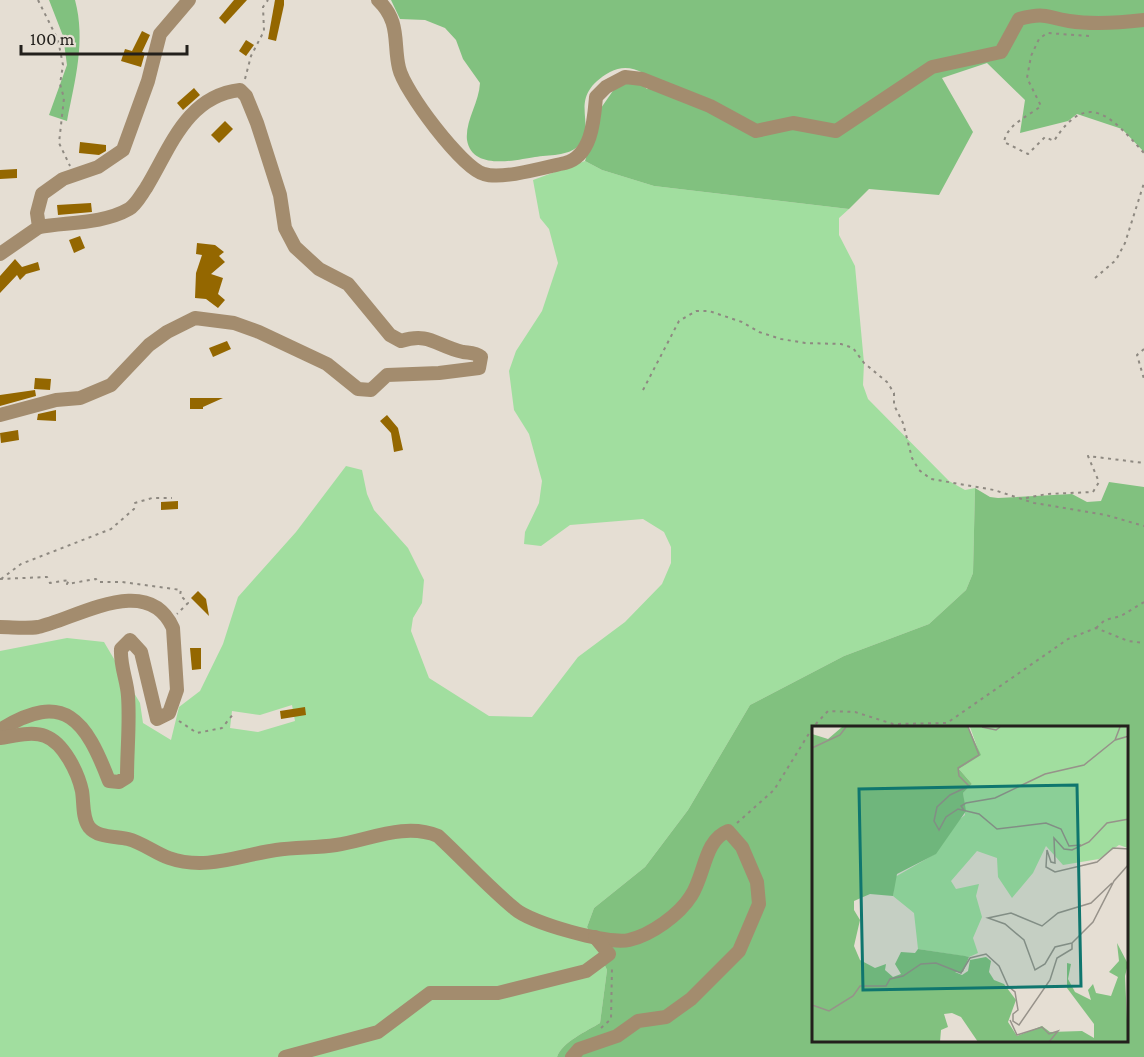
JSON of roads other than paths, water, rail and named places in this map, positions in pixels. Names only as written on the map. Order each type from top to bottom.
[{"type":"street","points":[[39,227],[37,213],[42,194],[74,173],[98,167],[123,150],[148,81],[160,34],[189,0]]},
{"type":"street","points":[[378,0],[397,34],[399,68],[403,80],[424,114],[471,168],[483,174],[496,176],[568,162],[580,156],[586,145],[596,97],[606,87],[625,77],[642,79],[710,106],[756,131],[793,123],[836,131],[907,84],[917,74],[932,67],[1001,52],[1020,19],[1041,14],[1069,21],[1116,24],[1144,21]]},
{"type":"street","points":[[0,254],[39,227],[108,217],[130,209],[155,173],[176,131],[185,120],[225,92],[240,90],[246,96],[257,123],[280,195],[285,228],[295,247],[320,269],[348,284],[390,335],[401,341],[415,337],[429,338],[462,352],[476,353],[481,357],[479,368],[439,374],[387,375],[370,390],[358,389],[327,364],[302,351],[234,322],[195,318],[149,345],[111,385],[80,398],[56,400],[0,415]]},
{"type":"street","points":[[0,627],[35,627],[124,600],[145,602],[169,619],[173,628],[177,690],[169,713],[157,719],[141,652],[130,640],[121,650],[120,664],[128,689],[130,717],[127,777],[124,781],[109,781],[95,743],[74,718],[65,713],[52,711],[30,715],[0,730]]},
{"type":"street","points":[[0,738],[27,734],[45,736],[59,745],[81,789],[85,818],[90,828],[101,834],[129,839],[168,858],[200,864],[220,862],[278,849],[335,845],[389,833],[423,830],[438,836],[516,910],[544,925],[595,937],[625,941],[644,936],[691,898],[703,875],[710,848],[718,835],[728,831],[742,847],[757,882],[759,904],[739,951],[691,999],[666,1017],[638,1021],[617,1036],[579,1049],[572,1057]]},
{"type":"street","points":[[285,1057],[378,1032],[430,993],[498,993],[586,971],[609,954],[595,937]]}]
